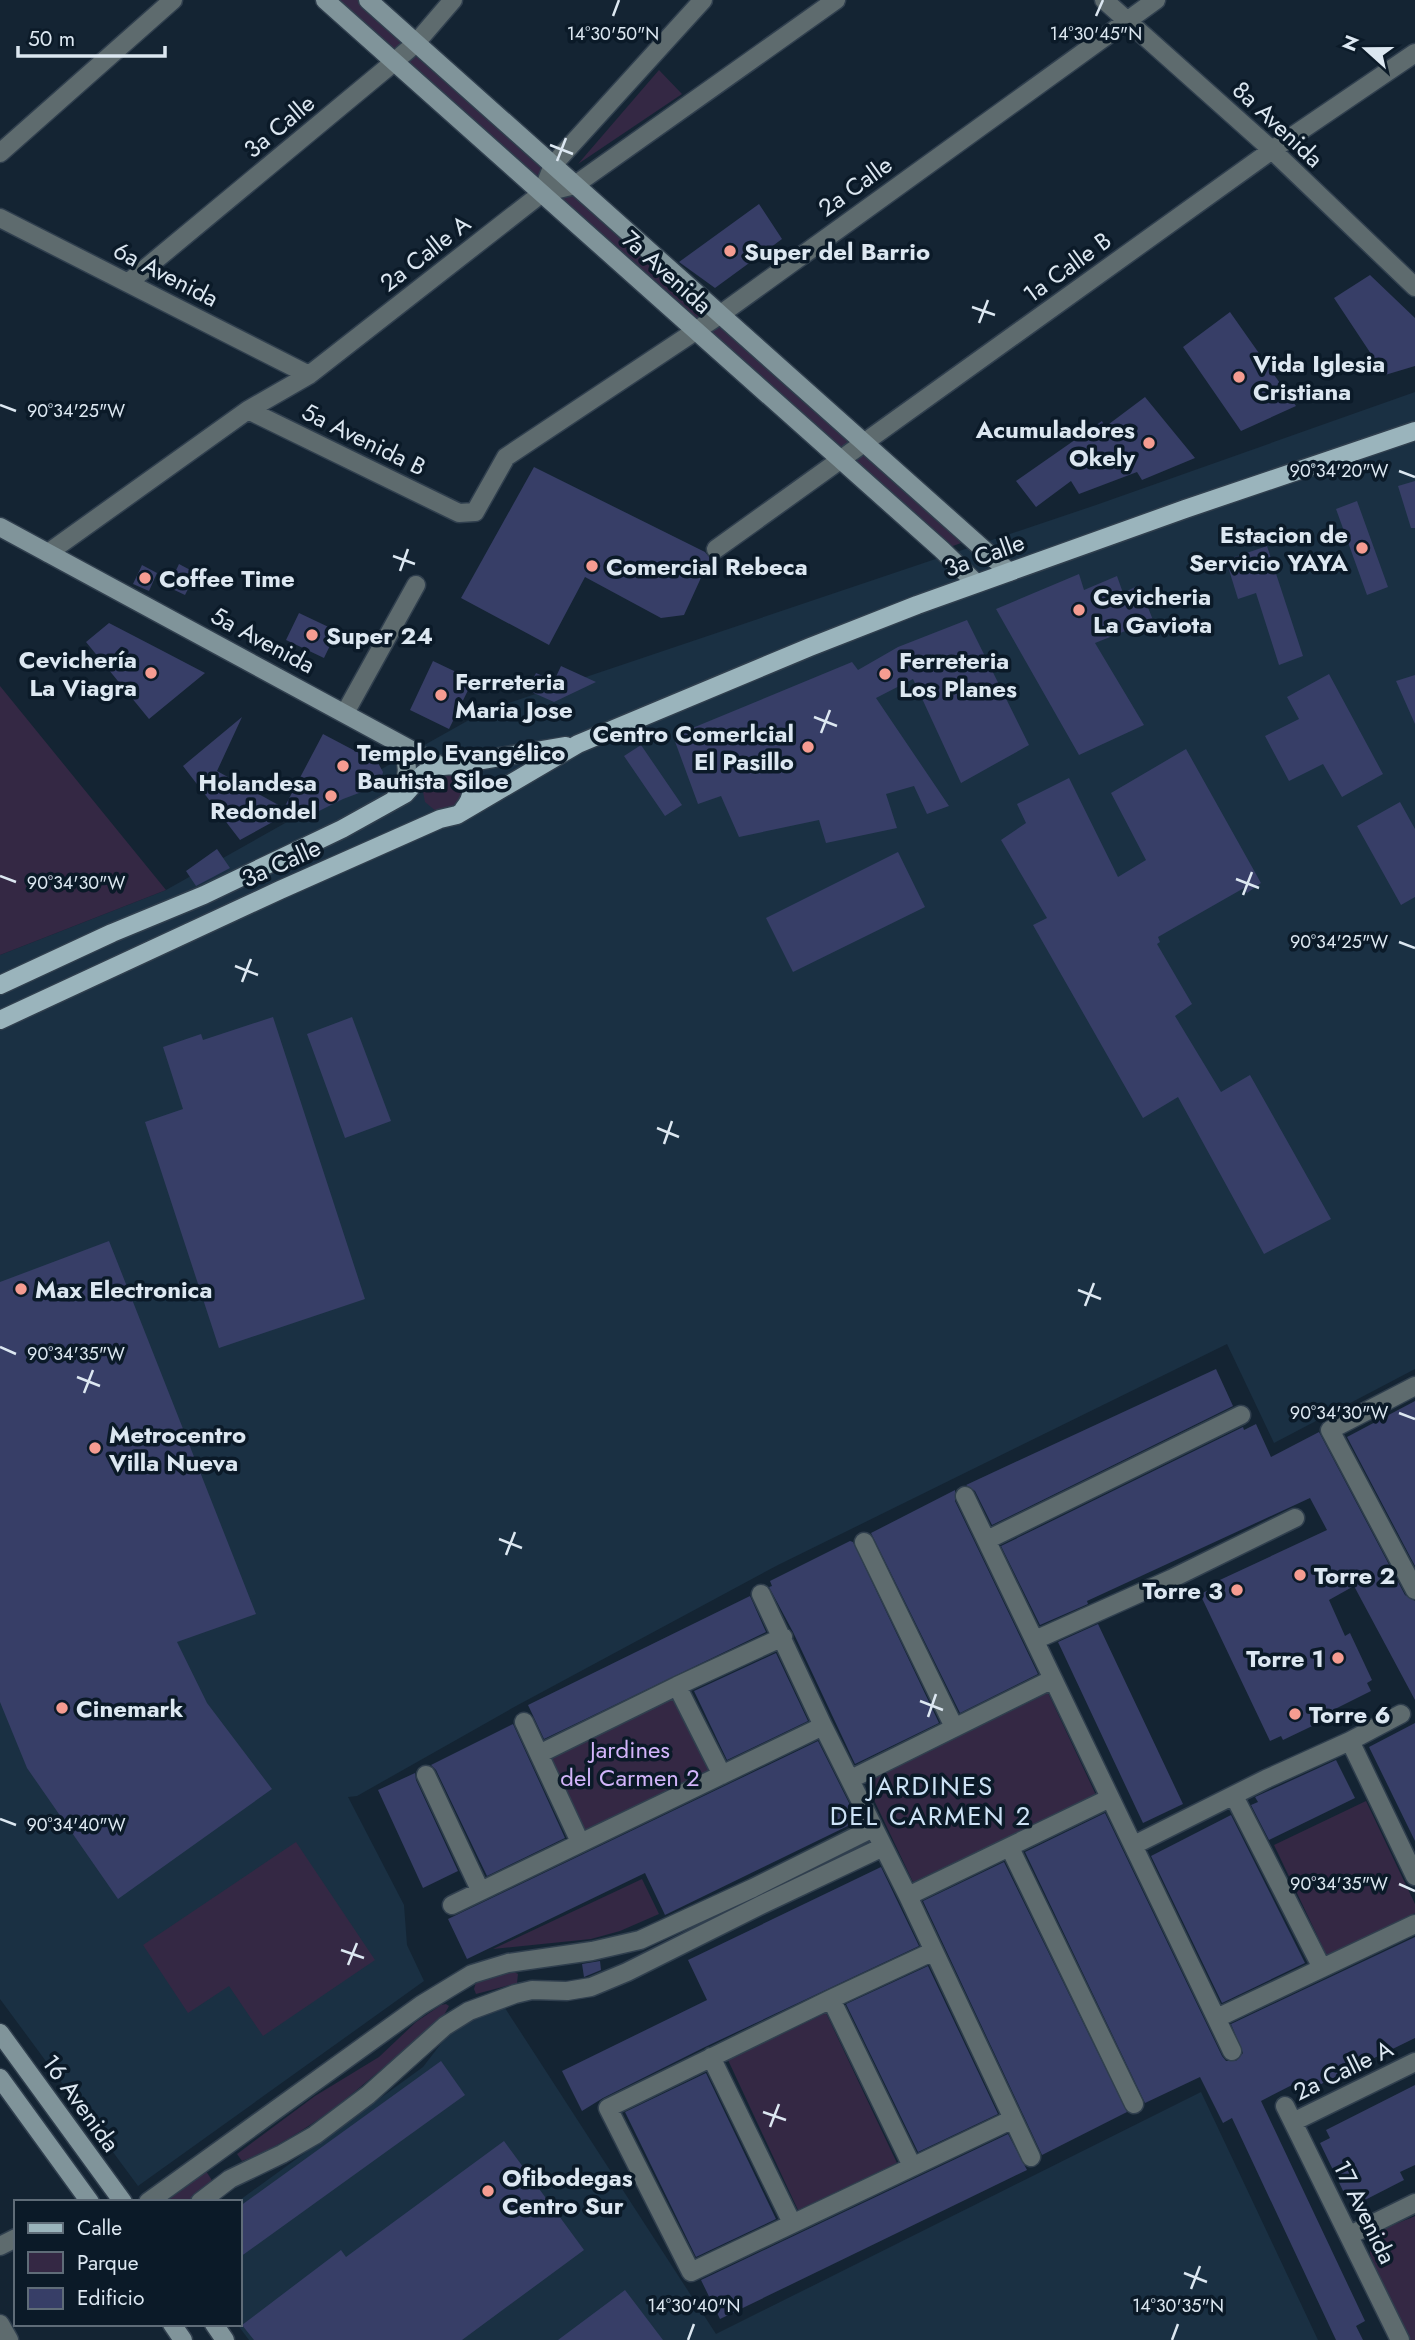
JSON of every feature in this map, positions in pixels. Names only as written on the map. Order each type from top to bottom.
[{"type":"main road","name":"3a Calle","points":[[0,1020],[280,890],[440,819],[457,815],[578,744],[810,647],[976,583],[1415,431]]},
{"type":"main road","name":"3a Calle","points":[[0,985],[112,933],[204,895],[391,803],[413,787],[429,769],[578,744]]},
{"type":"main road","points":[[446,765],[467,774],[472,785],[472,795],[463,810]]},
{"type":"street","points":[[0,153],[173,0]]},
{"type":"street","name":"7a Avenida","points":[[324,0],[943,550],[976,583]]},
{"type":"street","name":"7a Avenida","points":[[368,0],[1009,572]]},
{"type":"street","name":"3a Calle","points":[[129,282],[416,43],[453,0]]},
{"type":"street","points":[[542,194],[553,165],[704,0]]},
{"type":"street","name":"2a Calle A","points":[[48,553],[248,410],[309,375],[542,194],[575,185],[836,0]]},
{"type":"street","name":"8a Avenida","points":[[1104,0],[1272,150],[1415,288]]},
{"type":"street","name":"2a Calle","points":[[459,513],[475,512],[506,457],[721,314],[1156,0]]},
{"type":"street","name":"1a Calle B","points":[[716,549],[1272,150],[1415,53]]},
{"type":"street","name":"6a Avenida","points":[[0,218],[309,375]]},
{"type":"street","name":"5a Avenida B","points":[[248,410],[459,513]]},
{"type":"street","name":"5a Avenida","points":[[0,527],[446,765]]},
{"type":"street","points":[[345,713],[416,585]]},
{"type":"street","points":[[391,737],[402,751],[408,767],[405,785],[391,803]]},
{"type":"street","points":[[1415,1385],[1331,1430],[1415,1590]]},
{"type":"street","points":[[988,1540],[1241,1415]]},
{"type":"street","points":[[965,1496],[1232,2051]]},
{"type":"street","points":[[1035,1640],[1151,1589],[1295,1518]]},
{"type":"street","points":[[864,1542],[954,1727]]},
{"type":"street","points":[[761,1594],[1031,2157]]},
{"type":"street","points":[[540,1754],[783,1637]]},
{"type":"street","points":[[851,1779],[1053,1679]]},
{"type":"street","points":[[677,1686],[722,1775]]},
{"type":"street","points":[[1135,1845],[1402,1714]]},
{"type":"street","points":[[524,1722],[580,1842]]},
{"type":"street","points":[[452,1905],[822,1726]]},
{"type":"street","points":[[1350,1741],[1415,1876]]},
{"type":"street","points":[[426,1775],[481,1889]]},
{"type":"street","points":[[1234,1796],[1322,1968]]},
{"type":"street","points":[[908,1896],[1110,1798]]},
{"type":"street","points":[[203,2200],[230,2179],[315,2135],[368,2095],[445,2026],[464,2014],[492,2001],[530,1990],[567,1992],[591,1987],[648,1961],[873,1828]]},
{"type":"street","points":[[151,2200],[421,2005],[472,1974],[526,1960],[592,1951],[640,1940],[883,1847]]},
{"type":"street","points":[[1010,1848],[1133,2104]]},
{"type":"street","points":[[1217,2018],[1415,1924]]},
{"type":"street","points":[[640,1940],[648,1961]]},
{"type":"street","points":[[933,1951],[608,2108],[691,2272],[1013,2119]]},
{"type":"street","points":[[526,1960],[530,1990]]},
{"type":"street","points":[[448,1988],[464,2014]]},
{"type":"street","points":[[831,1999],[912,2166]]},
{"type":"street","name":"16 Avenida","points":[[0,2033],[122,2200]]},
{"type":"street","points":[[711,2057],[792,2223]]},
{"type":"street","name":"2a Calle A","points":[[1289,2114],[1415,2062]]},
{"type":"street","name":"16 Avenida","points":[[3,2089],[88,2200]]},
{"type":"street","name":"17 Avenida","points":[[1289,2114],[1400,2340]]},
{"type":"street","points":[[215,2154],[230,2179]]},
{"type":"street","points":[[1350,2235],[1415,2203]]},
{"type":"street","points":[[0,2324],[9,2340]]},
{"type":"shaded area","points":[[1415,392],[1415,1369],[1274,1443],[1227,1344],[778,1565],[516,1706],[357,1796],[348,1797],[404,1905],[407,1945],[424,1981],[138,2186],[0,1999],[0,955],[166,890],[485,711],[1096,505]]},
{"type":"shaded area","points":[[505,2008],[716,2334],[1201,2092],[1318,2340],[249,2340],[238,2326],[242,2326],[242,2200],[240,2200],[423,2067],[446,2037],[475,2017]]},
{"type":"green space","points":[[325,0],[368,0],[553,165],[542,193],[575,185],[972,539],[942,550]]},
{"type":"green space","points":[[659,70],[682,94],[578,164]]},
{"type":"green space","points":[[0,686],[166,890],[0,955]]},
{"type":"green space","points":[[442,767],[466,781],[459,808],[437,812],[425,802],[422,787]]},
{"type":"green space","name":"Jardines del Carmen 2","points":[[1048,1693],[1096,1795],[913,1882],[865,1781]]},
{"type":"green space","name":"Jardines del Carmen 2","points":[[675,1696],[710,1771],[585,1830],[550,1756]]},
{"type":"green space","points":[[1366,1801],[1415,1904],[1415,1913],[1327,1956],[1274,1845]]},
{"type":"green space","points":[[296,1842],[375,1960],[263,2036],[229,1986],[188,2013],[143,1945]]},
{"type":"green space","points":[[642,1879],[659,1914],[620,1931],[591,1939],[493,1949]]},
{"type":"green space","points":[[502,1972],[518,1974],[517,1983],[476,1994],[476,1982]]},
{"type":"green space","points":[[446,2004],[449,2006],[443,2017],[348,2097],[297,2133],[242,2161],[237,2154],[315,2096],[379,2057],[416,2022]]},
{"type":"green space","points":[[826,2013],[897,2163],[798,2210],[728,2060]]},
{"type":"green space","points":[[206,2171],[213,2182],[189,2200],[169,2200]]},
{"type":"green space","points":[[1415,2216],[1415,2340],[1410,2340],[1370,2254],[1374,2238],[1380,2232]]},
{"type":"building","name":"Super del Barrio","points":[[759,204],[782,239],[715,288],[679,262]]},
{"type":"building","points":[[1370,275],[1415,318],[1415,366],[1385,375],[1334,298]]},
{"type":"building","name":"Vida Iglesia Cristiana","points":[[1230,312],[1296,406],[1241,431],[1183,347]]},
{"type":"building","points":[[1145,397],[1195,458],[1142,480],[1137,472],[1079,494],[1071,481],[1036,507],[1016,481],[1102,421],[1105,427]]},
{"type":"building","name":"Comercial Rebeca","points":[[534,467],[705,552],[710,558],[684,615],[661,618],[585,577],[549,645],[461,598]]},
{"type":"building","name":"Estacion de Servicio YAYA","points":[[1415,481],[1415,528],[1411,528],[1398,486]]},
{"type":"building","name":"Estacion de Servicio YAYA","points":[[1357,501],[1388,587],[1367,595],[1336,509]]},
{"type":"building","points":[[1267,546],[1303,656],[1279,665],[1256,593],[1238,599],[1226,560]]},
{"type":"building","points":[[179,564],[196,573],[185,595],[168,587]]},
{"type":"building","name":"Coffee Time","points":[[142,565],[157,573],[149,591],[133,584]]},
{"type":"building","points":[[1079,574],[1084,590],[1117,576],[1123,593],[1139,585],[1153,620],[1095,643],[1144,725],[1079,755],[996,609]]},
{"type":"building","name":"Super 24","points":[[299,613],[337,631],[324,658],[286,640]]},
{"type":"building","name":"Centro Comerlcial El Pasillo","points":[[967,620],[1029,745],[961,783],[913,679],[876,698],[949,806],[927,814],[914,786],[886,794],[897,828],[826,843],[819,820],[739,837],[721,796],[698,804],[673,736],[852,662],[858,670],[898,647]]},
{"type":"building","points":[[109,623],[205,673],[149,719],[86,642]]},
{"type":"building","name":"Ferreteria Maria Jose","points":[[433,661],[473,680],[449,729],[410,710]]},
{"type":"building","points":[[561,666],[596,682],[554,702],[527,690],[536,673],[554,681]]},
{"type":"building","points":[[1329,674],[1383,774],[1342,797],[1323,764],[1289,781],[1265,736],[1299,719],[1287,697]]},
{"type":"building","points":[[1415,675],[1415,724],[1396,681]]},
{"type":"building","points":[[242,717],[217,771],[284,808],[323,734],[378,763],[383,772],[381,780],[375,787],[311,815],[298,808],[240,840],[183,766]]},
{"type":"building","points":[[641,745],[682,805],[665,816],[624,756]]},
{"type":"building","points":[[1186,749],[1261,883],[1247,893],[1244,888],[1158,937],[1160,942],[1157,944],[1192,1004],[1175,1016],[1221,1092],[1250,1075],[1331,1219],[1264,1254],[1178,1097],[1143,1118],[1033,925],[1047,918],[1001,840],[1026,823],[1017,804],[1069,778],[1118,877],[1146,860],[1111,793]]},
{"type":"building","points":[[1400,802],[1415,829],[1415,897],[1401,905],[1357,826]]},
{"type":"building","points":[[217,849],[230,868],[196,886],[186,871]]},
{"type":"building","points":[[898,852],[925,907],[793,972],[766,918]]},
{"type":"building","points":[[273,1017],[365,1299],[219,1348],[145,1122],[183,1109],[163,1047],[201,1034],[203,1040]]},
{"type":"building","points":[[352,1017],[391,1121],[345,1138],[307,1034]]},
{"type":"building","name":"Metrocentro Villa Nueva","points":[[109,1241],[256,1614],[177,1642],[207,1703],[272,1789],[118,1899],[27,1768],[0,1702],[0,1282]]},
{"type":"building","points":[[1216,1369],[1233,1406],[992,1525],[975,1491],[966,1485]]},
{"type":"building","points":[[1415,1401],[1415,1566],[1347,1437]]},
{"type":"building","points":[[1256,1424],[1271,1457],[1319,1432],[1405,1595],[1415,1601],[1415,1700],[1354,1586],[1329,1600],[1345,1636],[1350,1633],[1372,1680],[1367,1683],[1371,1691],[1327,1713],[1329,1718],[1283,1740],[1281,1736],[1270,1741],[1200,1594],[1211,1589],[1209,1585],[1327,1530],[1310,1498],[1040,1625],[1001,1546],[1243,1427],[1244,1430]]},
{"type":"building","points":[[955,1490],[955,1501],[1038,1674],[960,1713],[871,1533]]},
{"type":"building","points":[[850,1541],[853,1542],[939,1723],[855,1764],[769,1587],[772,1586],[770,1581]]},
{"type":"building","points":[[750,1596],[766,1632],[544,1739],[528,1705]]},
{"type":"building","points":[[1098,1624],[1183,1804],[1143,1823],[1058,1642]]},
{"type":"building","points":[[776,1653],[808,1721],[727,1760],[694,1691]]},
{"type":"building","points":[[1415,1723],[1415,1841],[1369,1747]]},
{"type":"building","points":[[513,1724],[565,1838],[487,1876],[436,1770],[431,1765]]},
{"type":"building","points":[[818,1741],[858,1821],[665,1915],[645,1873],[467,1959],[448,1919]]},
{"type":"building","points":[[1336,1760],[1355,1798],[1269,1840],[1251,1805],[1258,1802],[1255,1797]]},
{"type":"building","points":[[415,1773],[458,1871],[423,1888],[378,1790]]},
{"type":"building","points":[[1105,1813],[1226,2061],[1236,2061],[1243,2053],[1231,2024],[1415,1937],[1415,2038],[1309,2090],[1305,2082],[1295,2087],[1294,2084],[1261,2101],[1365,2321],[1356,2326],[1363,2340],[1336,2340],[1232,2118],[1223,2123],[1200,2077],[1145,2103],[1025,1852]]},
{"type":"building","points":[[1231,1815],[1305,1963],[1222,2003],[1151,1856]]},
{"type":"building","points":[[1004,1862],[1127,2112],[1042,2155],[923,1901]]},
{"type":"building","points":[[881,1867],[919,1946],[705,2047],[582,2111],[562,2071],[707,2000],[688,1960]]},
{"type":"building","points":[[600,1961],[601,1970],[584,1977],[582,1964]]},
{"type":"building","points":[[928,1966],[998,2114],[918,2152],[846,2004]]},
{"type":"building","points":[[441,2061],[465,2095],[242,2256],[242,2205]]},
{"type":"building","points":[[706,2073],[776,2219],[696,2257],[625,2112]]},
{"type":"building","points":[[1415,2085],[1415,2165],[1400,2172],[1404,2180],[1361,2202],[1357,2194],[1347,2199],[1320,2143],[1330,2138],[1326,2130]]},
{"type":"building","points":[[1008,2134],[1027,2170],[720,2319],[701,2280]]},
{"type":"building","name":"Ofibodegas Centro Sur","points":[[504,2141],[584,2250],[462,2340],[254,2340],[242,2325],[341,2250],[346,2257]]},
{"type":"building","name":"Ofibodegas Centro Sur","points":[[625,2290],[663,2340],[558,2340]]},
{"type":"place","name":"Super del Barrio","points":[[730,251]]},
{"type":"place","name":"Vida Iglesia Cristiana","points":[[1239,377]]},
{"type":"place","name":"Acumuladores Okely","points":[[1149,443]]},
{"type":"place","name":"Estacion de Servicio YAYA","points":[[1362,548]]},
{"type":"place","name":"Comercial Rebeca","points":[[592,566]]},
{"type":"place","name":"Coffee Time","points":[[145,578]]},
{"type":"place","name":"Cevicheria La Gaviota","points":[[1079,610]]},
{"type":"place","name":"Super 24","points":[[312,635]]},
{"type":"place","name":"Cevichería La Viagra","points":[[151,673]]},
{"type":"place","name":"Ferreteria Los Planes","points":[[885,674]]},
{"type":"place","name":"Ferreteria Maria Jose","points":[[441,695]]},
{"type":"place","name":"Centro Comerlcial El Pasillo","points":[[808,747]]},
{"type":"place","name":"Templo Evangélico Bautista Siloe","points":[[343,766]]},
{"type":"place","name":"Holandesa Redondel","points":[[331,796]]},
{"type":"place","name":"Max Electronica","points":[[21,1289]]},
{"type":"place","name":"Metrocentro Villa Nueva","points":[[95,1448]]},
{"type":"place","name":"Torre 2","points":[[1300,1575]]},
{"type":"place","name":"Torre 3","points":[[1237,1590]]},
{"type":"place","name":"Torre 1","points":[[1338,1658]]},
{"type":"place","name":"Cinemark","points":[[62,1708]]},
{"type":"place","name":"Torre 6","points":[[1295,1714]]},
{"type":"place","name":"Ofibodegas Centro Sur","points":[[488,2191]]},
{"type":"district","name":"JARDINES DEL CARMEN 2","points":[[931,1800]]}]
